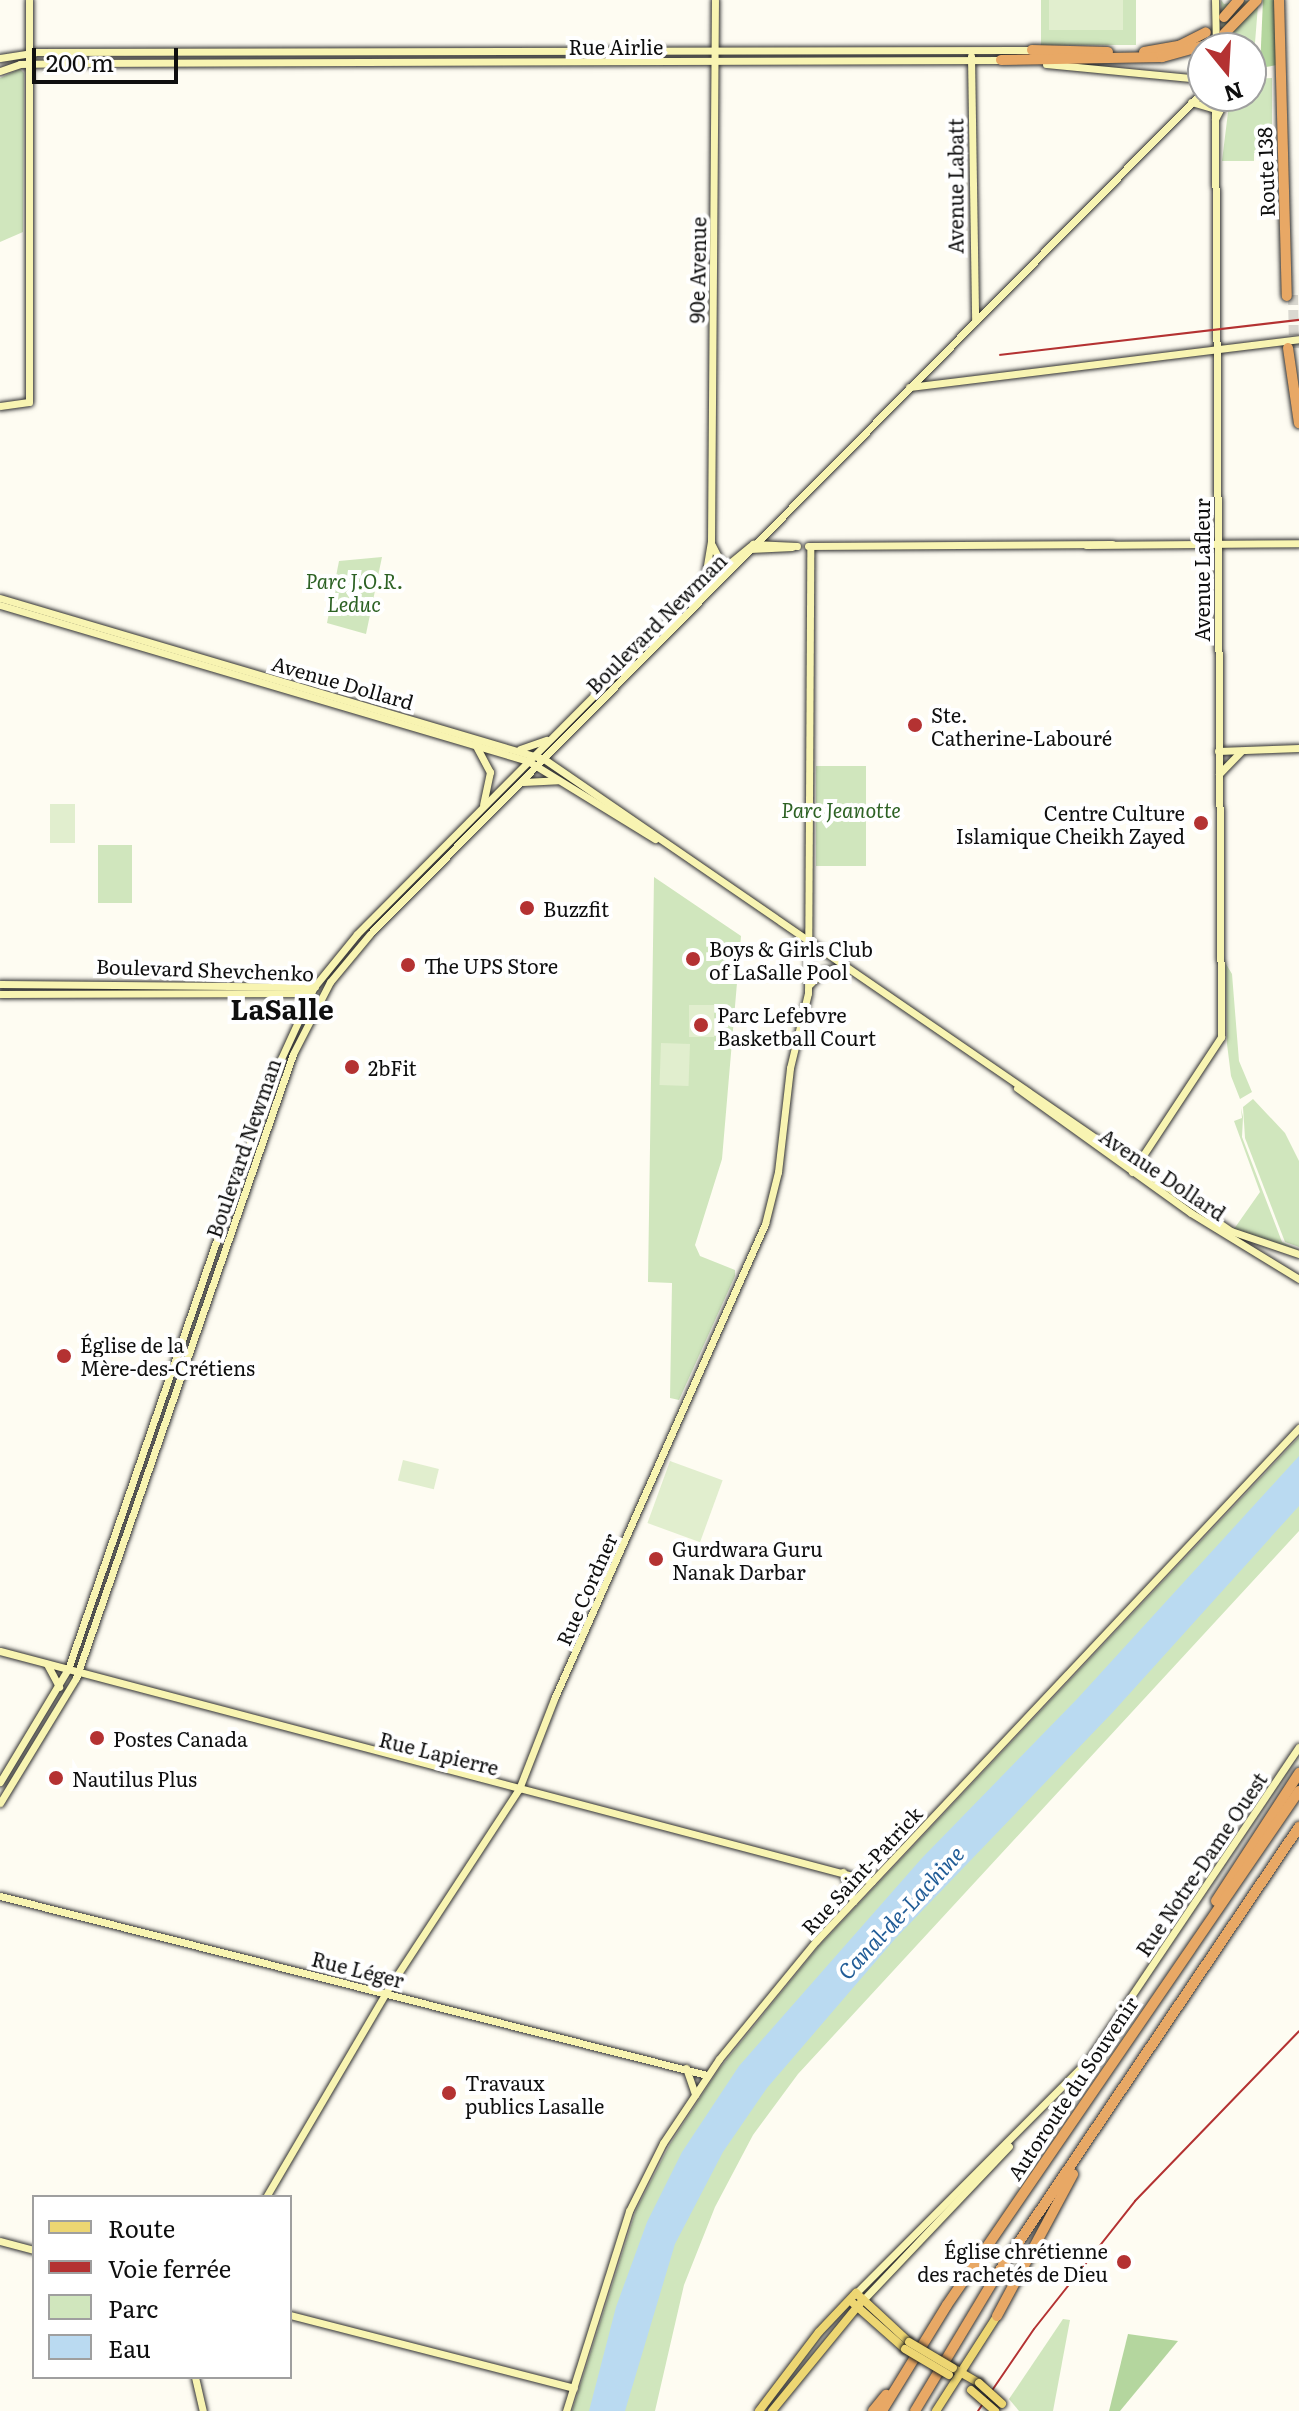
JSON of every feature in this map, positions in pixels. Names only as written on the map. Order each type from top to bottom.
[{"type":"highway","points":[[1224,17],[1239,0]]},
{"type":"highway","points":[[1226,32],[1257,0]]},
{"type":"highway","name":"Route 138","points":[[1279,0],[1290,296],[1285,0]]},
{"type":"highway","points":[[1032,50],[1155,51],[1187,39]]},
{"type":"highway","points":[[1001,60],[1162,57],[1187,52]]},
{"type":"highway","points":[[1294,345],[1299,398]]},
{"type":"highway","points":[[1294,345],[1299,423]]},
{"type":"highway","points":[[1178,1964],[1299,1773]]},
{"type":"highway","name":"Autoroute du Souvenir","points":[[882,2411],[913,2358],[1178,1964],[1299,1791]]},
{"type":"highway","points":[[1269,1876],[1299,1827]]},
{"type":"highway","points":[[915,2411],[986,2292],[1299,1835]]},
{"type":"highway","points":[[997,2316],[1093,2135]]},
{"type":"highway","points":[[873,2411],[913,2358]]},
{"type":"main road","points":[[0,406],[29,402],[29,0]]},
{"type":"main road","name":"90e Avenue","points":[[703,585],[711,541],[715,0]]},
{"type":"main road","points":[[1212,32],[1215,0]]},
{"type":"main road","name":"Avenue Labatt","points":[[971,50],[975,321]]},
{"type":"main road","name":"Rue Airlie","points":[[0,58],[28,53],[1032,50]]},
{"type":"main road","name":"Rue Airlie","points":[[0,71],[28,64],[1001,60],[1187,77]]},
{"type":"main road","name":"Boulevard Newman","points":[[0,1803],[78,1672],[293,1054],[325,989],[370,934],[1187,106]]},
{"type":"main road","name":"Avenue Lafleur","points":[[1134,1169],[1220,1043],[1215,112]]},
{"type":"main road","points":[[1215,119],[1219,112]]},
{"type":"main road","points":[[909,387],[1216,348],[1294,345]]},
{"type":"main road","points":[[930,366],[938,381]]},
{"type":"main road","points":[[773,524],[780,544]]},
{"type":"main road","name":"90e Avenue","points":[[711,541],[723,574]]},
{"type":"main road","points":[[752,546],[1299,543]]},
{"type":"main road","points":[[752,546],[797,546]]},
{"type":"main road","name":"Rue Cordner","points":[[267,2195],[387,1993],[519,1789],[554,1697],[765,1224],[778,1172],[790,1068],[809,986],[810,546]]},
{"type":"main road","points":[[708,557],[723,574]]},
{"type":"main road","name":"Boulevard Newman","points":[[0,1782],[59,1689],[68,1669],[302,1008],[312,990],[354,937],[482,806],[703,585],[723,574]]},
{"type":"main road","name":"Avenue Dollard","points":[[0,598],[518,749],[531,758]]},
{"type":"main road","name":"Avenue Dollard","points":[[0,605],[541,762],[1299,1279]]},
{"type":"main road","points":[[518,749],[551,737]]},
{"type":"main road","points":[[475,744],[491,774],[482,806]]},
{"type":"main road","points":[[1218,751],[1299,748]]},
{"type":"main road","points":[[1218,775],[1241,751]]},
{"type":"main road","name":"Avenue Dollard","points":[[541,762],[564,782],[655,839]]},
{"type":"main road","points":[[520,783],[542,778],[564,782]]},
{"type":"main road","points":[[793,934],[803,929],[809,918]]},
{"type":"main road","points":[[809,986],[823,971],[841,967]]},
{"type":"main road","name":"Boulevard Shevchenko","points":[[0,984],[325,989]]},
{"type":"main road","name":"Boulevard Shevchenko","points":[[0,994],[293,995],[312,990]]},
{"type":"main road","points":[[293,995],[302,1008]]},
{"type":"main road","name":"Avenue Dollard","points":[[1134,1169],[1241,1236],[1299,1254]]},
{"type":"main road","name":"Rue Saint-Patrick","points":[[566,2411],[624,2223],[653,2161],[707,2075],[853,1901],[1299,1428]]},
{"type":"main road","name":"Rue Lapierre","points":[[0,1651],[872,1881]]},
{"type":"main road","points":[[47,1664],[59,1689]]},
{"type":"main road","name":"Rue Notre-Dame Ouest","points":[[759,2411],[856,2300],[1039,2111],[1103,2039],[1299,1747]]},
{"type":"main road","points":[[843,1872],[853,1901]]},
{"type":"main road","name":"Rue Léger","points":[[0,1896],[707,2075]]},
{"type":"main road","points":[[686,2068],[695,2094]]},
{"type":"main road","points":[[0,2241],[32,2249]]},
{"type":"main road","points":[[856,2300],[907,2345],[976,2384],[1005,2408]]},
{"type":"main road","name":"Rue Notre-Dame Ouest","points":[[772,2411],[856,2300]]},
{"type":"main road","points":[[292,2316],[574,2388]]},
{"type":"main road","points":[[936,2411],[955,2374],[970,2360],[997,2316]]},
{"type":"main road","points":[[970,2360],[976,2384],[995,2411]]},
{"type":"main road","points":[[195,2379],[203,2411]]},
{"type":"green space","points":[[1041,0],[1136,0],[1136,45],[1041,45]]},
{"type":"green space","points":[[1049,0],[1123,0],[1123,30],[1049,30]]},
{"type":"green space","points":[[1221,0],[1224,4],[1254,0],[1235,29],[1258,5],[1256,32],[1222,32]]},
{"type":"green space","points":[[1263,0],[1274,0],[1277,65],[1267,67],[1267,32],[1262,32]]},
{"type":"green space","points":[[20,69],[24,73],[23,232],[0,242],[0,78]]},
{"type":"green space","points":[[1267,78],[1272,78],[1272,152],[1254,153],[1254,161],[1222,161],[1228,112],[1267,112]]},
{"type":"green space","name":"Parc J.O.R. Leduc","points":[[382,557],[366,634],[327,623],[339,561]]},
{"type":"green space","name":"Parc Jeanotte","points":[[816,766],[866,766],[866,866],[816,866]]},
{"type":"green space","points":[[50,804],[75,804],[75,843],[50,843]]},
{"type":"green space","points":[[98,845],[132,845],[132,903],[98,903]]},
{"type":"green space","points":[[654,877],[741,936],[722,1159],[695,1245],[700,1256],[735,1270],[735,1276],[679,1400],[670,1398],[672,1283],[648,1282]]},
{"type":"green space","points":[[1226,964],[1232,974],[1239,1061],[1252,1092],[1240,1099],[1231,1076],[1227,1044]]},
{"type":"green space","name":"Parc Lefebvre Basketball Court","points":[[689,1005],[714,1005],[714,1037],[689,1037]]},
{"type":"green space","points":[[661,1043],[690,1044],[689,1086],[660,1085]]},
{"type":"green space","points":[[1253,1099],[1285,1133],[1299,1161],[1299,1247],[1285,1242],[1245,1138],[1243,1107]]},
{"type":"green space","points":[[1241,1108],[1243,1117],[1242,1137],[1282,1242],[1299,1250],[1234,1229],[1260,1192],[1234,1121],[1242,1118]]},
{"type":"green space","points":[[1299,1437],[1299,1531],[798,2074],[753,2135],[715,2207],[684,2285],[655,2411],[572,2411],[636,2210],[670,2144],[719,2069],[819,1946]]},
{"type":"green space","points":[[403,1460],[439,1469],[434,1489],[398,1480]]},
{"type":"green space","points":[[670,1461],[723,1480],[700,1542],[647,1523]]},
{"type":"green space","points":[[1063,2319],[1070,2320],[1053,2411],[1019,2411],[1009,2399]]},
{"type":"green space","points":[[1128,2334],[1178,2341],[1120,2411],[1109,2411]]},
{"type":"water","name":"Canal-de-Lachine","points":[[1299,1456],[1299,1506],[1113,1712],[895,1939],[767,2088],[723,2152],[675,2244],[625,2411],[589,2411],[616,2307],[647,2222],[682,2152],[739,2066],[922,1858],[1077,1699]]},
{"type":"tunnel","points":[[1293,295],[1294,348]]},
{"type":"railway","points":[[1000,355],[1299,320]]},
{"type":"railway","points":[[978,2411],[1034,2329],[1135,2201],[1299,2031]]},
{"type":"place","name":"Ste. Catherine-Labouré","points":[[915,725]]},
{"type":"place","name":"Centre Culture Islamique Cheikh Zayed","points":[[1201,823]]},
{"type":"place","name":"Buzzfit","points":[[527,908]]},
{"type":"place","name":"Boys & Girls Club of LaSalle Pool","points":[[693,959]]},
{"type":"place","name":"The UPS Store","points":[[408,965]]},
{"type":"place","name":"Parc Lefebvre Basketball Court","points":[[701,1025]]},
{"type":"place","name":"2bFit","points":[[352,1067]]},
{"type":"place","name":"Église de la Mère-des-Crétiens","points":[[64,1356]]},
{"type":"place","name":"Gurdwara Guru Nanak Darbar","points":[[656,1559]]},
{"type":"place","name":"Postes Canada","points":[[97,1738]]},
{"type":"place","name":"Nautilus Plus","points":[[56,1778]]},
{"type":"place","name":"Travaux publics Lasalle","points":[[449,2093]]},
{"type":"place","name":"Église chrétienne des rachetés de Dieu","points":[[1124,2262]]},
{"type":"district","name":"LaSalle","points":[[282,1008]]}]
